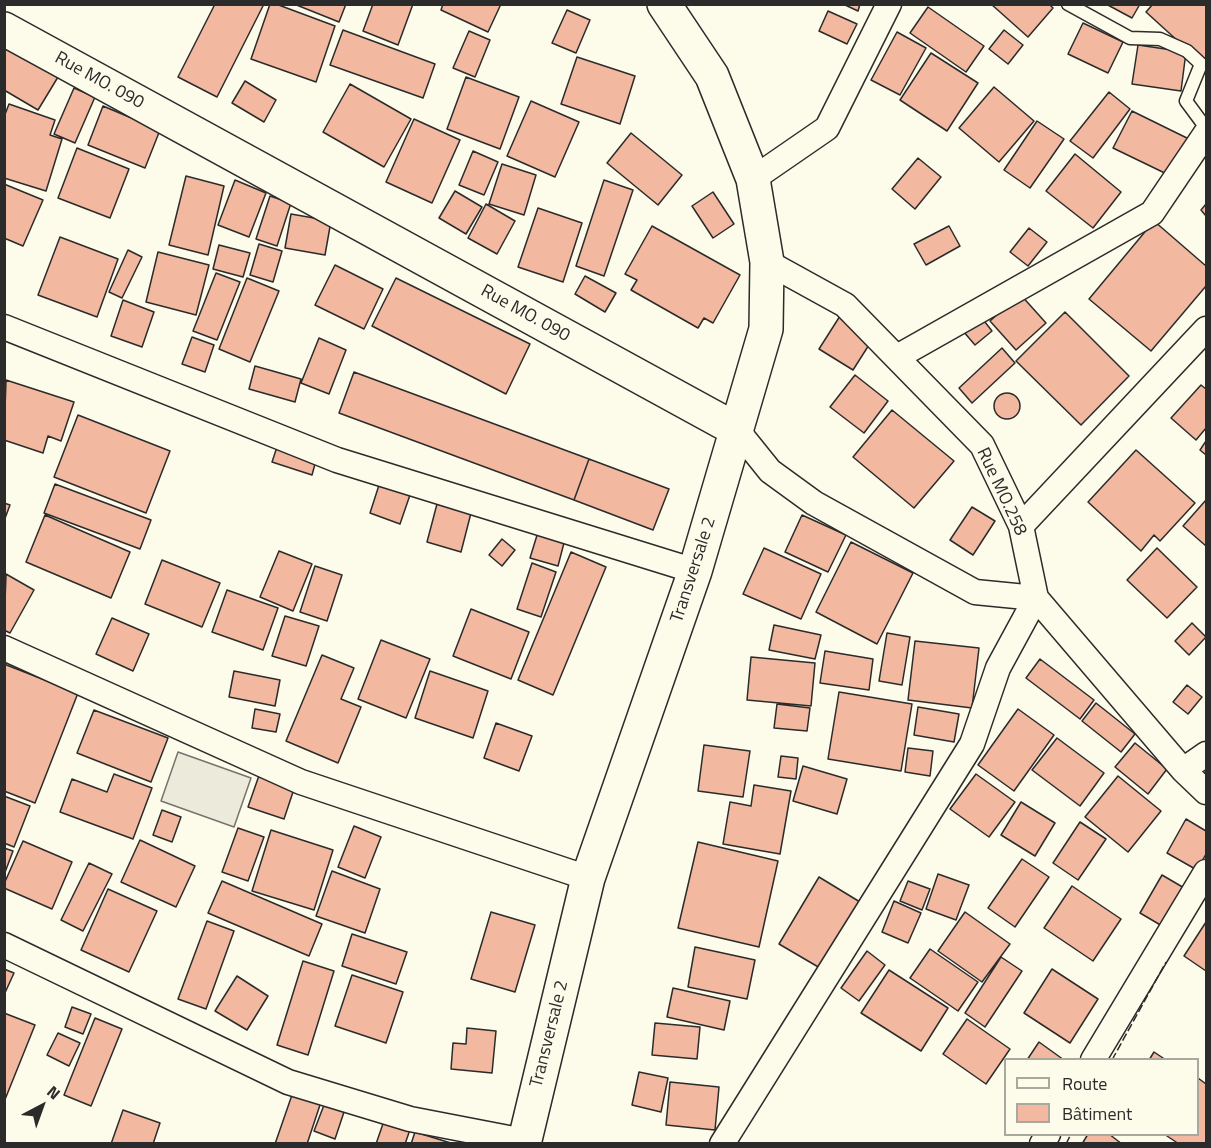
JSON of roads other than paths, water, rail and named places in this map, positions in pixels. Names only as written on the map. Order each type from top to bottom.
[{"type":"main road","name":"Transversale 2","points":[[524,1142],[588,878],[694,571],[738,430],[766,329],[767,262],[753,179],[712,76],[664,4]]},
{"type":"main road","name":"Rue MO. 090","points":[[4,29],[738,430]]},
{"type":"street","points":[[753,179],[827,128],[889,4]]},
{"type":"street","points":[[897,357],[1152,213],[1206,133]]},
{"type":"street","name":"Rue MO.258","points":[[767,262],[845,304],[982,446],[1021,526],[1036,598],[1183,770],[1206,792]]},
{"type":"street","points":[[4,327],[337,460],[694,571]]},
{"type":"street","points":[[1021,526],[1206,329]]},
{"type":"street","name":"Rue MO. 090","points":[[738,430],[770,471],[814,504],[975,592],[1036,598]]},
{"type":"street","points":[[722,1143],[972,744],[998,668],[1036,598]]},
{"type":"street","points":[[4,648],[301,782],[588,878]]},
{"type":"street","points":[[1183,770],[1206,754]]},
{"type":"street","points":[[1094,1058],[1206,872]]},
{"type":"street","points":[[4,945],[288,1082],[410,1119],[524,1142]]},
{"type":"lane","points":[[1068,4],[1130,38],[1160,39],[1187,51],[1201,64],[1186,101],[1206,128]]}]
